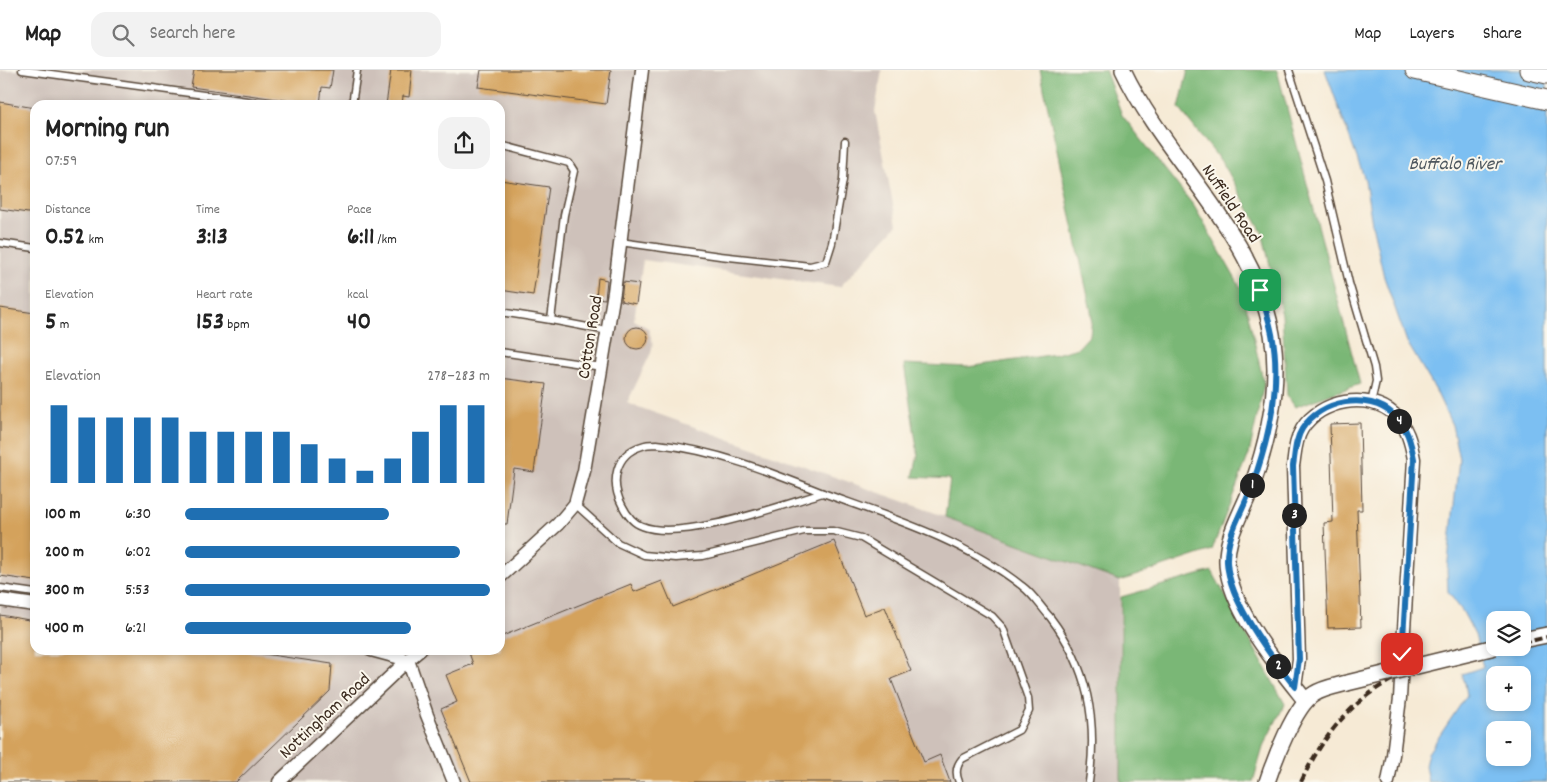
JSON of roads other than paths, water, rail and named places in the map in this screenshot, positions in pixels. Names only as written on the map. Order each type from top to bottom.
[{"type":"main road","points":[[1415,70],[1547,100]]},
{"type":"main road","points":[[1529,70],[1547,74]]},
{"type":"street","name":"Cotton Road","points":[[505,572],[558,524],[575,504],[584,472],[608,331],[642,70]]},
{"type":"street","name":"Nuffield Road","points":[[1123,70],[1130,86],[1160,132],[1230,230],[1248,261],[1260,290],[1267,314],[1274,356],[1273,406],[1268,434],[1261,457],[1251,488],[1232,534],[1227,561],[1228,572],[1252,628],[1270,655],[1305,700]]},
{"type":"street","points":[[1295,687],[1299,659],[1292,474],[1298,438],[1303,428],[1319,412],[1333,405],[1356,401],[1371,403],[1393,414],[1400,422],[1411,443],[1414,459],[1400,698],[1388,782]]},
{"type":"street","points":[[0,600],[30,604]]},
{"type":"street","points":[[1531,638],[1547,634]]},
{"type":"street","points":[[1266,782],[1286,736],[1305,700],[1314,694],[1347,683],[1486,649]]},
{"type":"street","points":[[390,655],[408,660]]},
{"type":"street","points":[[408,660],[414,655]]},
{"type":"street","points":[[408,660],[454,782]]},
{"type":"street","name":"Nottingham Road","points":[[279,782],[408,660]]},
{"type":"lane","points":[[22,70],[240,100]]},
{"type":"lane","points":[[353,100],[358,70]]},
{"type":"lane","points":[[1290,70],[1325,181],[1349,283],[1374,367],[1376,381],[1371,403]]},
{"type":"lane","points":[[620,242],[810,266],[826,262],[832,243],[843,180],[845,141]]},
{"type":"lane","points":[[505,146],[569,163],[574,171],[564,215],[551,320]]},
{"type":"lane","points":[[0,243],[30,247]]},
{"type":"lane","points":[[505,313],[608,331]]},
{"type":"lane","points":[[505,353],[602,367]]},
{"type":"lane","points":[[823,493],[729,521],[661,530],[641,526],[627,515],[619,499],[615,486],[615,476],[622,461],[631,451],[642,446],[657,444],[704,451],[782,477],[902,522],[951,542],[996,567],[1024,587],[1060,631],[1072,651],[1083,678],[1090,704],[1093,734],[1089,782]]},
{"type":"lane","points":[[575,504],[618,543],[644,555],[674,558],[703,556],[804,531],[832,531],[861,538],[992,616],[1003,628],[1028,698],[1029,711],[1019,730],[962,759],[957,765],[956,776],[959,782]]},
{"type":"lane","points":[[0,588],[30,592]]},
{"type":"lane","points":[[404,655],[408,660]]},
{"type":"water","name":"Buffalo River","points":[[1325,70],[1547,70],[1547,782],[1428,782],[1425,766],[1428,753],[1467,695],[1462,674],[1483,667],[1475,635],[1463,612],[1448,592],[1447,570],[1459,459],[1452,425],[1435,389],[1407,342],[1384,277],[1372,224],[1365,180]]},
{"type":"railway","points":[[1531,641],[1547,637]]},
{"type":"railway","points":[[1301,782],[1319,748],[1330,733],[1342,718],[1370,693],[1416,669],[1486,652]]}]
